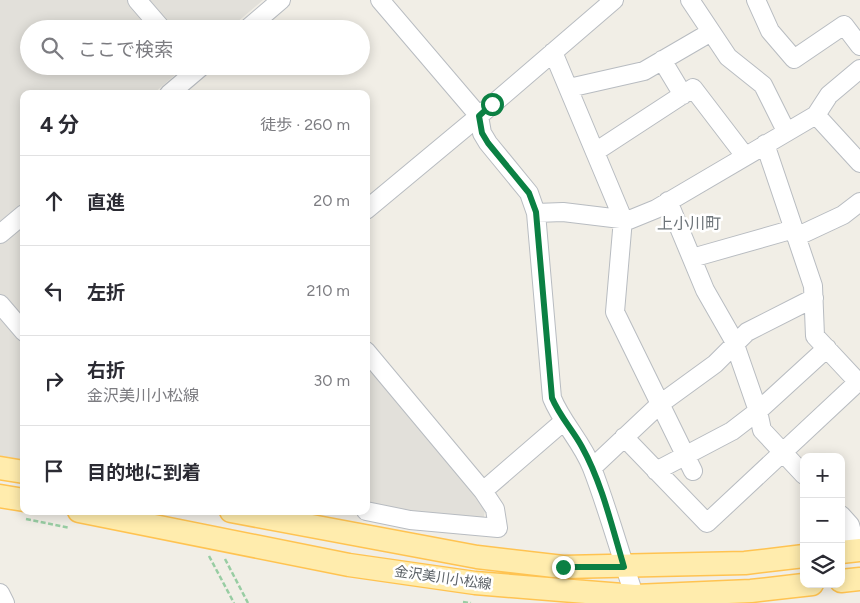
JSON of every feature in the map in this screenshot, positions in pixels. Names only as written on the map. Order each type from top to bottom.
[{"type":"main road","points":[[0,468],[20,471]]},
{"type":"main road","points":[[0,496],[20,499]]},
{"type":"main road","name":"金沢美川小松線","points":[[99,515],[349,564],[474,583],[636,600],[800,585]]},
{"type":"main road","name":"金沢美川小松線","points":[[252,515],[477,556],[563,567],[745,563],[800,556]]},
{"type":"main road","points":[[845,581],[860,579]]},
{"type":"street","points":[[137,0],[154,20]]},
{"type":"street","points":[[258,20],[281,0]]},
{"type":"street","points":[[380,0],[479,116],[482,133],[488,143],[529,193],[536,212],[552,398],[564,421],[582,446],[592,468],[636,600]]},
{"type":"street","points":[[370,207],[614,0]]},
{"type":"street","points":[[690,0],[728,57],[763,85],[786,131]]},
{"type":"street","points":[[756,0],[770,31],[794,60],[844,25],[860,46]]},
{"type":"street","points":[[568,88],[644,71],[711,32]]},
{"type":"street","points":[[554,52],[622,220],[615,312],[689,463]]},
{"type":"street","points":[[662,60],[683,94]]},
{"type":"street","points":[[536,212],[563,212],[629,220],[656,209],[816,115],[829,95],[860,69]]},
{"type":"street","points":[[173,90],[189,75]]},
{"type":"street","points":[[595,152],[693,88],[745,156]]},
{"type":"street","points":[[816,115],[860,163]]},
{"type":"street","points":[[624,438],[707,523],[859,381],[816,336],[814,286],[765,144]]},
{"type":"street","points":[[668,201],[705,290],[735,344],[758,411],[762,430],[800,471]]},
{"type":"street","points":[[692,258],[795,233],[843,215],[860,202]]},
{"type":"street","points":[[0,234],[20,217]]},
{"type":"street","points":[[592,468],[660,404],[714,364],[747,332],[814,298]]},
{"type":"street","points":[[0,304],[20,327]]},
{"type":"street","points":[[656,470],[689,463],[758,411],[827,348]]},
{"type":"street","points":[[370,356],[483,490],[495,509],[498,528],[410,520],[370,512]]},
{"type":"street","points":[[483,490],[564,421]]},
{"type":"street","points":[[845,520],[850,525],[853,551]]},
{"type":"street","points":[[0,593],[5,603]]},
{"type":"path","points":[[208,556],[234,603]]},
{"type":"path","points":[[225,559],[248,603]]},
{"type":"shaded area","points":[[0,0],[263,0],[240,20],[20,20],[20,75],[175,75],[158,90],[20,90],[20,459],[0,456]]},
{"type":"shaded area","points":[[370,370],[470,489],[485,511],[483,521],[410,513],[370,506]]},
{"type":"district","name":"上小川町","points":[[689,223]]},
{"type":"route","points":[[492,104],[479,116],[482,133],[529,193],[536,212],[552,398],[558,414],[582,446],[592,468],[624,567],[563,567]]}]
